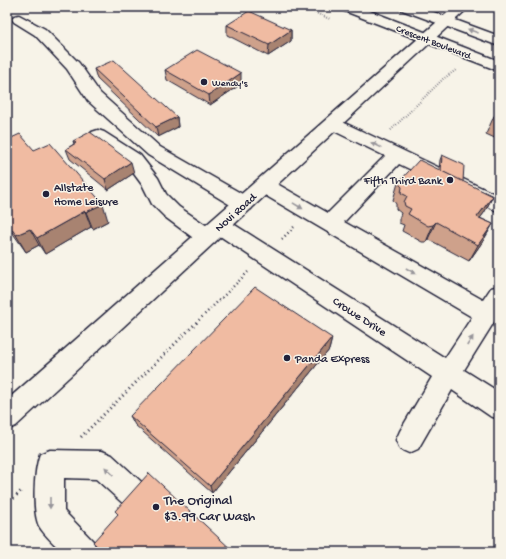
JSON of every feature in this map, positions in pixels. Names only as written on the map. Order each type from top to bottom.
[{"type":"main road","name":"Crescent Boulevard","points":[[347,7],[499,66]]},
{"type":"main road","name":"Crescent Boulevard","points":[[407,7],[499,41]]},
{"type":"main road","name":"Novi Road","points":[[7,417],[334,124],[462,7]]},
{"type":"main road","points":[[19,19],[40,32],[73,66],[94,97],[154,151],[244,204]]},
{"type":"main road","points":[[334,124],[499,205]]},
{"type":"main road","name":"Crowe Drive","points":[[98,136],[133,159],[151,183],[159,199],[172,212],[266,255],[499,407]]},
{"type":"main road","points":[[330,224],[397,155]]},
{"type":"main road","points":[[264,186],[487,314]]},
{"type":"main road","points":[[409,440],[448,374],[499,295]]},
{"type":"main road","points":[[82,552],[50,517],[50,464],[102,465],[138,498]]},
{"type":"path","points":[[376,145],[443,79],[459,68]]},
{"type":"path","points":[[7,505],[50,464],[86,433],[308,212]]},
{"type":"building","points":[[249,11],[291,30],[269,45],[227,25]]},
{"type":"building","points":[[197,50],[241,73],[209,95],[165,70]]},
{"type":"building","points":[[114,60],[177,117],[156,127],[94,69]]},
{"type":"building","points":[[499,111],[499,119],[494,116]]},
{"type":"building","points":[[90,132],[131,162],[105,179],[66,149],[76,143],[73,141]]},
{"type":"building","name":"Allstate Home Leisure","points":[[20,134],[34,150],[50,143],[103,204],[86,212],[85,211],[37,238],[30,229],[16,235],[7,222],[7,140]]},
{"type":"building","points":[[442,155],[464,165],[463,182],[441,171]]},
{"type":"building","points":[[419,160],[493,196],[477,217],[493,224],[478,245],[436,222],[433,225],[428,226],[408,214],[411,209],[405,206],[404,202],[407,196],[401,193],[402,187],[398,183]]},
{"type":"building","points":[[255,287],[332,338],[210,486],[130,416]]},
{"type":"building","name":"The Original $3.99 Car Wash","points":[[149,473],[234,552],[102,552],[93,542],[118,514],[115,511]]},
{"type":"place","name":"Wendy's","points":[[204,82]]},
{"type":"place","name":"Fifth Third Bank","points":[[450,180]]},
{"type":"place","name":"Allstate Home Leisure","points":[[46,194]]},
{"type":"place","name":"Panda Express","points":[[287,358]]},
{"type":"place","name":"The Original $3.99 Car Wash","points":[[156,507]]}]
